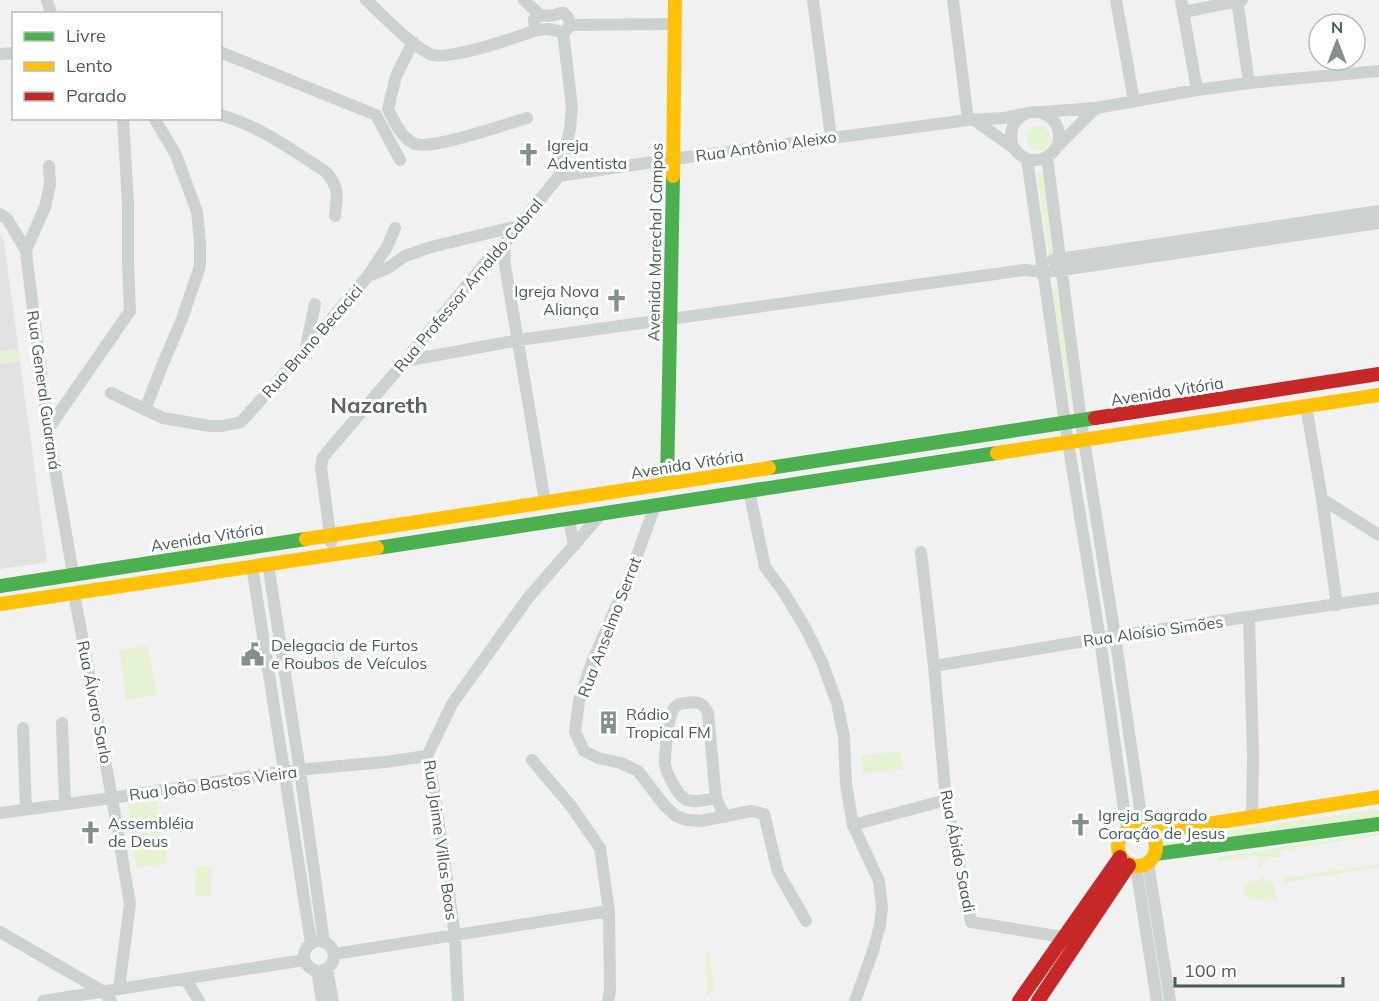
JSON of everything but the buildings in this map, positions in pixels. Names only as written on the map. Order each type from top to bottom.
[{"type":"main road","name":"Avenida Marechal Campos","points":[[667,483],[675,0]]},
{"type":"main road","name":"Avenida Vitória","points":[[0,585],[1379,374]]},
{"type":"main road","points":[[0,604],[1379,395]]},
{"type":"main road","points":[[636,509],[660,499],[666,492],[667,483]]},
{"type":"main road","points":[[1379,797],[1252,818],[1146,831],[1135,828],[1126,830],[1120,836],[1117,849],[1138,861],[1379,824]]},
{"type":"main road","points":[[1038,1001],[1072,939],[1075,921],[1138,861],[1155,841],[1146,831]]},
{"type":"main road","points":[[1019,1001],[1072,939]]},
{"type":"street","points":[[366,0],[413,42],[432,55],[454,54],[487,47],[537,30],[675,24]]},
{"type":"street","points":[[524,0],[540,15],[551,17],[564,13],[565,0]]},
{"type":"street","points":[[813,0],[831,137]]},
{"type":"street","points":[[953,0],[970,120],[1027,159],[1037,160],[1053,153],[1096,108]]},
{"type":"street","points":[[1116,0],[1134,101]]},
{"type":"street","points":[[1237,0],[1249,83]]},
{"type":"street","points":[[1197,90],[1182,6],[1242,0]]},
{"type":"street","name":"Rua Professor Arnaldo Cabral","points":[[333,555],[321,462],[323,457],[559,176],[570,129],[572,107],[568,19],[564,13]]},
{"type":"street","points":[[537,30],[534,20],[540,15]]},
{"type":"street","points":[[413,42],[396,76],[388,109],[394,123],[414,144],[445,142],[526,118]]},
{"type":"street","points":[[222,53],[376,115],[400,160]]},
{"type":"street","points":[[1016,150],[1011,133],[1019,117],[1027,113],[1096,108],[1249,83],[1379,71]]},
{"type":"street","points":[[376,115],[388,109]]},
{"type":"street","points":[[1041,112],[1056,121],[1060,138],[1058,146]]},
{"type":"street","name":"Rua Antônio Aleixo","points":[[559,176],[831,137],[1004,118],[1027,113]]},
{"type":"street","points":[[222,115],[261,130],[326,172],[334,181],[337,194],[335,216]]},
{"type":"street","points":[[48,429],[130,311],[128,204],[123,120]]},
{"type":"street","points":[[145,410],[193,290],[200,266],[197,212],[176,155],[155,120]]},
{"type":"street","points":[[1047,157],[1081,421],[1146,831]]},
{"type":"street","points":[[1027,159],[1065,423],[1100,639],[1126,830]]},
{"type":"street","points":[[26,249],[45,207],[50,185],[49,166]]},
{"type":"street","points":[[405,361],[519,340],[1024,270],[1379,211]]},
{"type":"street","name":"Rua General Guaraná","points":[[0,214],[6,219],[26,249],[48,429],[73,574]]},
{"type":"street","points":[[1061,264],[1379,223]]},
{"type":"street","name":"Rua Bruno Becacici","points":[[111,393],[163,418],[210,426],[241,422],[367,277],[386,269],[405,256],[518,226]]},
{"type":"street","points":[[367,277],[387,247],[395,228]]},
{"type":"street","points":[[504,244],[505,266],[545,502]]},
{"type":"street","points":[[485,263],[505,266]]},
{"type":"street","points":[[306,349],[315,304]]},
{"type":"street","points":[[1306,406],[1337,605]]},
{"type":"street","points":[[749,491],[765,567],[806,629],[822,662],[837,703],[844,737],[846,785],[853,825],[879,881],[882,907],[880,925],[855,1001]]},
{"type":"street","points":[[1322,499],[1379,535]]},
{"type":"street","name":"Rua Anselmo Serrat","points":[[655,506],[628,580],[592,662],[579,701],[575,732],[584,751],[638,771],[664,805],[676,816],[700,821],[751,811],[764,814],[778,872],[806,921]]},
{"type":"street","name":"Rua Jaime Villas Boas","points":[[458,1001],[454,936],[432,777],[427,756],[452,704],[489,651],[528,598],[601,514]]},
{"type":"street","points":[[568,519],[574,546]]},
{"type":"street","name":"Rua Ábido Saadi","points":[[921,552],[935,669],[946,800],[971,922],[1072,939]]},
{"type":"street","points":[[268,564],[300,771],[317,943]]},
{"type":"street","points":[[252,566],[285,771],[317,943]]},
{"type":"street","name":"Rua Álvaro Sarlo","points":[[74,593],[130,904],[119,989]]},
{"type":"street","name":"Rua Aloísio Simões","points":[[935,669],[1116,636],[1379,598]]},
{"type":"street","points":[[1249,618],[1253,756],[1252,818]]},
{"type":"street","points":[[716,798],[694,801],[685,799],[667,772],[665,764],[669,726],[673,709],[678,704],[695,701],[705,706],[708,713],[716,798],[725,816]]},
{"type":"street","points":[[62,723],[64,804]]},
{"type":"street","points":[[24,728],[26,809]]},
{"type":"street","name":"Rua João Bastos Vieira","points":[[0,813],[285,771],[427,756]]},
{"type":"street","points":[[532,760],[571,806],[600,848],[609,911],[610,991],[608,1001]]},
{"type":"street","points":[[853,825],[946,800]]},
{"type":"street","points":[[1138,861],[1157,1001]]},
{"type":"street","points":[[1138,861],[1170,1001]]},
{"type":"street","points":[[334,954],[609,911]]},
{"type":"street","points":[[0,932],[107,996]]},
{"type":"street","points":[[317,943],[330,946],[334,954],[332,965],[322,970],[312,970],[306,965],[303,956],[307,946],[317,943]]},
{"type":"street","points":[[43,1001],[107,996],[119,989],[304,960]]},
{"type":"street","points":[[322,970],[322,1001]]},
{"type":"street","points":[[322,970],[333,1001]]},
{"type":"street","points":[[186,980],[199,1001]]},
{"type":"shaded area","points":[[0,233],[4,241],[47,562],[0,569]]},
{"type":"green space","points":[[1039,126],[1044,127],[1050,133],[1050,143],[1044,149],[1039,150],[1034,149],[1028,143],[1027,138],[1028,133],[1034,127]]},
{"type":"green space","points":[[1037,173],[1043,173],[1055,254],[1049,255]]},
{"type":"green space","points":[[1057,289],[1075,399],[1069,400],[1051,290]]},
{"type":"green space","points":[[19,349],[20,361],[0,364],[0,352]]},
{"type":"green space","points":[[148,646],[157,695],[126,700],[119,650]]},
{"type":"green space","points":[[900,751],[903,769],[863,774],[861,756]]},
{"type":"green space","points":[[157,800],[167,863],[136,868],[128,804]]},
{"type":"green space","points":[[1379,809],[1379,819],[1162,850],[1161,841]]},
{"type":"green space","points":[[1379,833],[1379,835],[1279,851],[1280,857],[1267,857],[1261,870],[1257,855],[1218,861],[1218,857]]},
{"type":"green space","points":[[1379,864],[1379,867],[1286,882],[1286,889],[1284,882],[1284,871],[1285,878]]},
{"type":"green space","points":[[196,866],[212,867],[210,897],[195,896]]},
{"type":"green space","points":[[1260,873],[1263,878],[1273,883],[1277,899],[1259,901],[1245,896],[1243,884],[1259,881]]},
{"type":"green space","points":[[706,951],[709,952],[714,989],[707,996]]},
{"type":"traffic: fast","points":[[667,483],[673,176]]},
{"type":"traffic: fast","points":[[769,468],[1095,418]]},
{"type":"traffic: fast","points":[[377,548],[997,453]]},
{"type":"traffic: fast","points":[[0,586],[306,539]]},
{"type":"traffic: fast","points":[[1155,854],[1379,824]]},
{"type":"traffic: slow","points":[[673,176],[675,0]]},
{"type":"traffic: slow","points":[[997,453],[1379,395]]},
{"type":"traffic: slow","points":[[306,539],[769,468]]},
{"type":"traffic: slow","points":[[0,604],[377,548]]},
{"type":"traffic: slow","points":[[1150,833],[1379,797]]},
{"type":"traffic: slow","points":[[1137,828],[1151,833],[1156,847],[1151,861],[1137,866],[1123,861],[1118,847],[1123,833],[1137,828]]},
{"type":"traffic: jam","points":[[1095,418],[1379,374]]},
{"type":"traffic: jam","points":[[1019,1001],[1120,857]]},
{"type":"traffic: jam","points":[[1038,1001],[1129,865]]},
{"type":"place","name":"Igreja Adventista","points":[[529,154]]},
{"type":"place","name":"Igreja Nova Aliança","points":[[617,300]]},
{"type":"place","name":"Delegacia de Furtos e Roubos de Veículos","points":[[253,654]]},
{"type":"place","name":"Rádio Tropical FM","points":[[608,723]]},
{"type":"place","name":"Igreja Sagrado Coração de Jesus","points":[[1080,824]]},
{"type":"place","name":"Assembléia de Deus","points":[[90,832]]},
{"type":"district","name":"Nazareth","points":[[379,405]]}]
